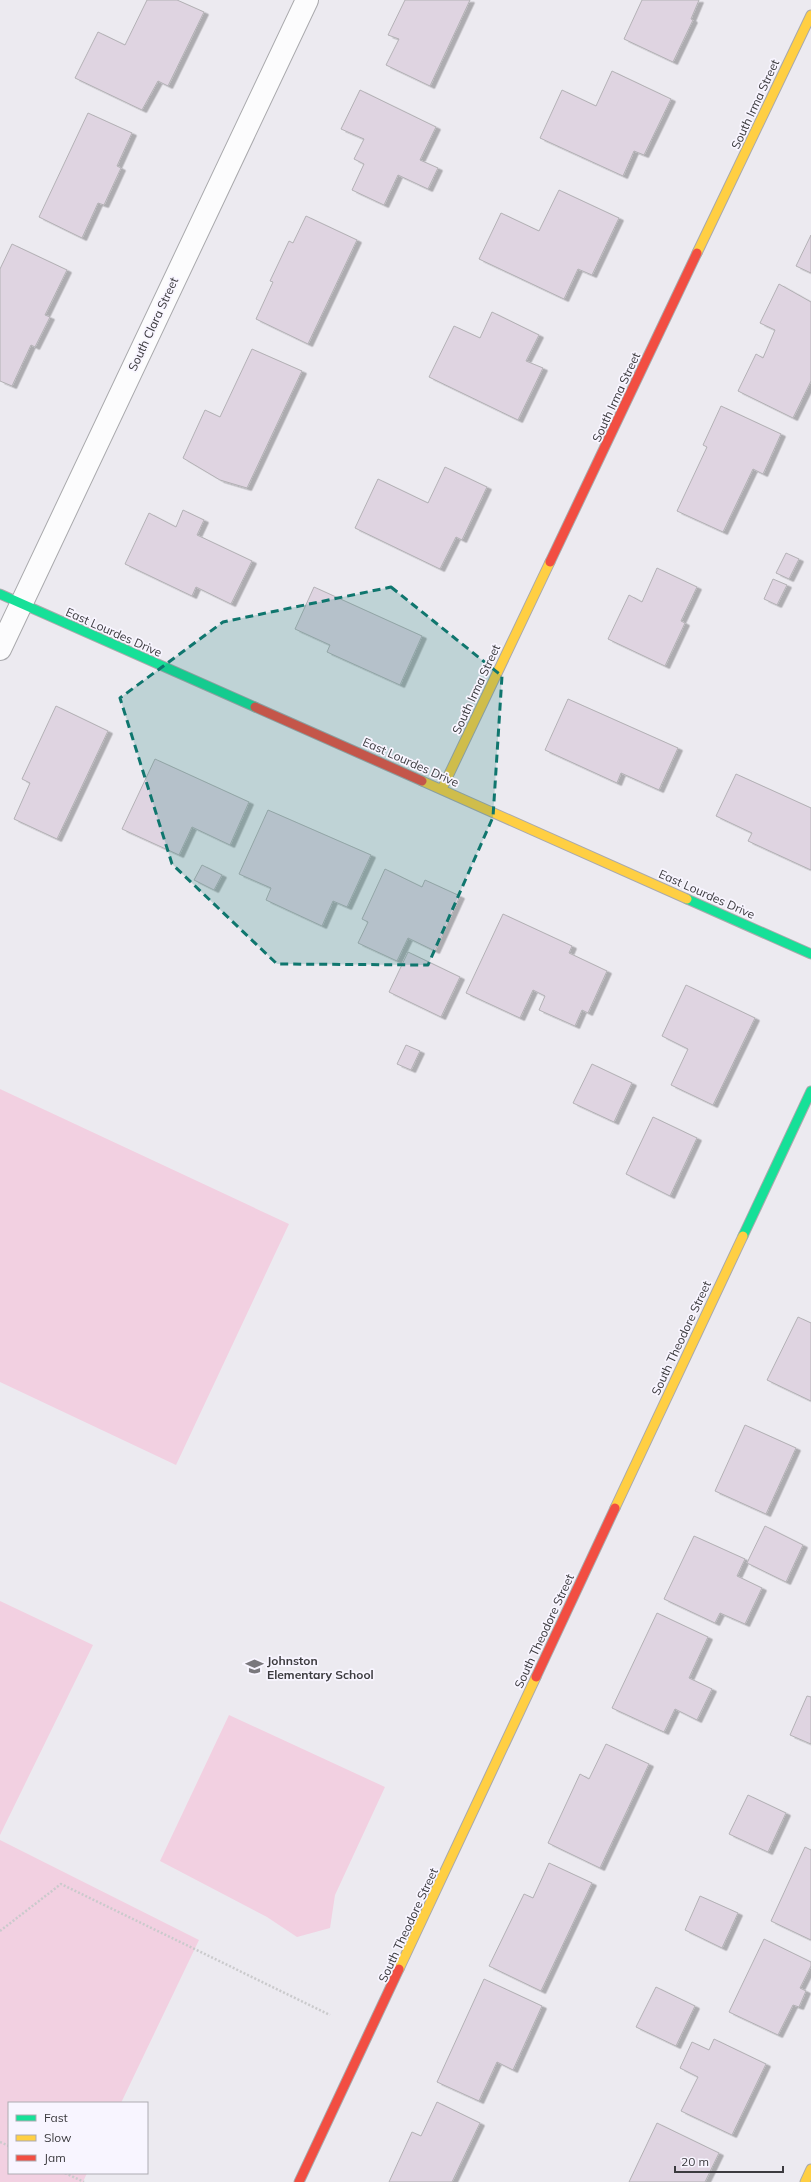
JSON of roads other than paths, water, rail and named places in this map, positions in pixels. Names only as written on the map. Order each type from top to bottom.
[{"type":"street","name":"South Clara Street","points":[[0,649],[307,0]]},
{"type":"street","name":"South Irma Street","points":[[442,789],[811,15]]},
{"type":"street","name":"East Lourdes Drive","points":[[0,594],[811,954]]},
{"type":"street","name":"South Theodore Street","points":[[299,2182],[811,1091]]},
{"type":"street","points":[[805,2182],[811,2169]]},
{"type":"place","name":"Johnston Elementary School","points":[[254,1667]]}]
